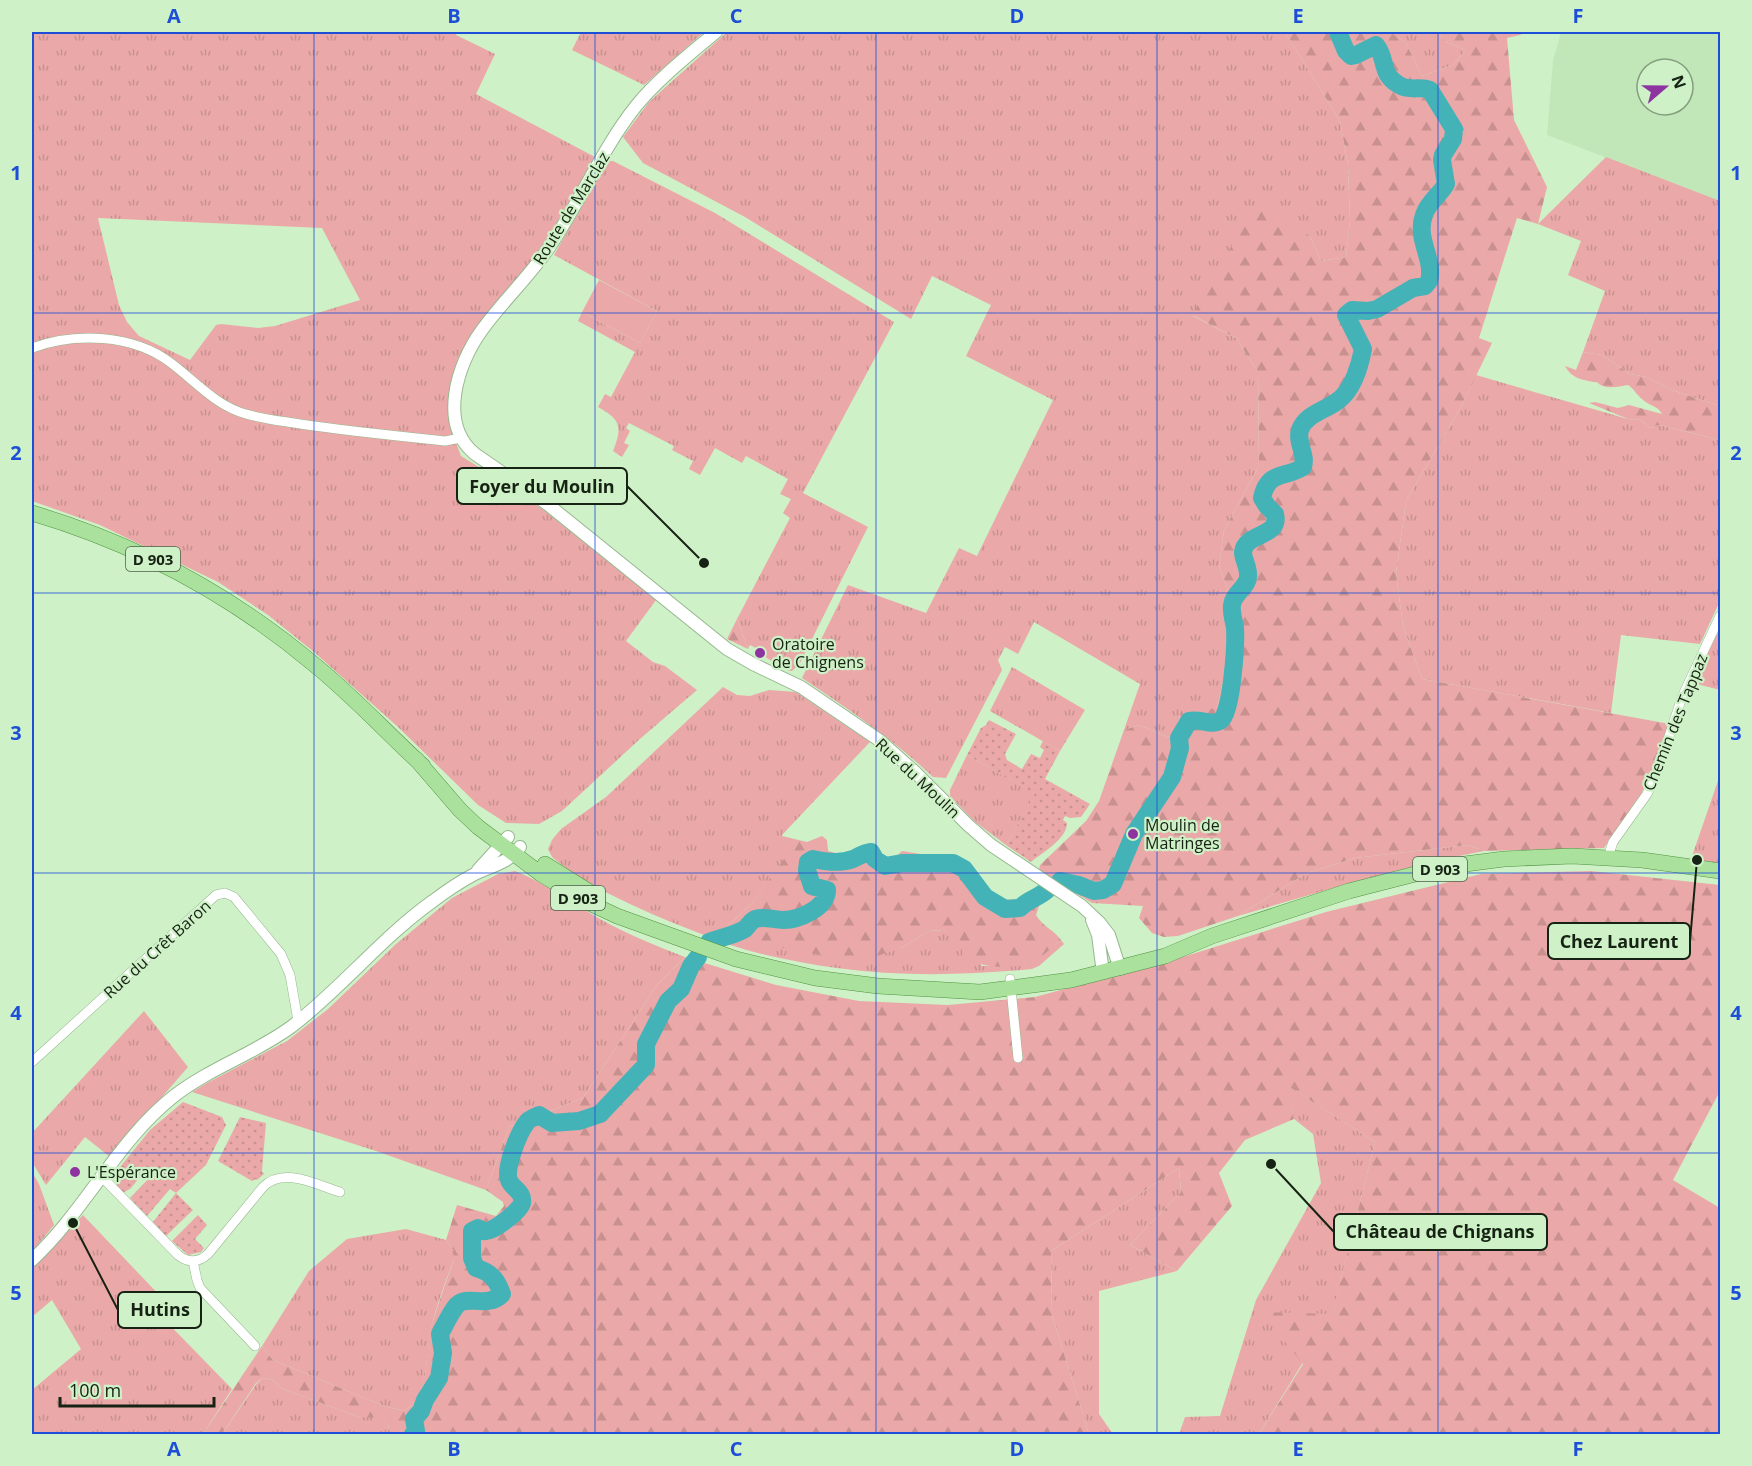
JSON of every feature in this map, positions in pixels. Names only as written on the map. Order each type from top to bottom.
[{"type":"main road","name":"D 903","points":[[32,513],[78,528],[141,554],[186,576],[242,610],[318,668],[517,851],[650,928],[718,954],[779,971],[863,985],[970,992],[1011,984],[1071,980],[1101,968],[1165,956],[1212,936],[1349,891],[1427,871],[1504,860],[1572,856],[1641,860],[1720,871]]},
{"type":"street","name":"Route de Marclaz","points":[[460,438],[454,417],[454,403],[464,364],[476,339],[556,238],[614,137],[637,106],[652,89],[716,32]]},
{"type":"street","points":[[32,348],[75,338],[114,340],[147,349],[162,357],[217,400],[244,414],[336,429],[445,441],[460,438]]},
{"type":"street","name":"Rue du Moulin","points":[[460,438],[475,454],[546,503],[737,656],[801,687],[856,723],[903,761],[991,845],[1015,863],[1073,899],[1099,922],[1109,935],[1119,964]]},
{"type":"street","name":"Chemin des Tappaz","points":[[1608,857],[1611,846],[1647,794],[1657,772],[1682,697],[1720,616]]},
{"type":"street","points":[[473,875],[504,841]]},
{"type":"street","points":[[32,1260],[55,1236],[146,1123],[175,1095],[201,1078],[274,1039],[298,1021],[404,924],[440,896],[473,875],[500,864],[517,851]]},
{"type":"street","name":"Rue du Crêt Baron","points":[[32,1062],[216,896],[225,893],[234,897],[281,954],[290,975],[298,1021]]},
{"type":"street","points":[[1089,914],[1098,935],[1101,968]]},
{"type":"street","points":[[1011,984],[1018,1058]]},
{"type":"street","points":[[102,1177],[178,1255],[193,1262],[201,1260],[208,1254],[262,1187],[271,1180],[287,1176],[340,1192]]},
{"type":"street","points":[[193,1262],[196,1280],[200,1287],[255,1346]]},
{"type":"shaded area","points":[[1561,32],[1720,32],[1720,201],[1547,135],[1553,61]]},
{"type":"green space","points":[[32,32],[457,32],[456,35],[495,54],[476,94],[595,157],[533,263],[452,385],[449,424],[461,456],[545,511],[656,600],[626,641],[653,662],[665,666],[697,690],[562,811],[539,824],[506,823],[478,805],[398,727],[314,652],[268,615],[218,582],[100,525],[32,501]],"holes":[[[98,218],[322,228],[360,300],[275,326],[258,328],[216,325],[190,360],[139,336],[127,322],[119,305]]]},
{"type":"green space","points":[[581,32],[704,32],[644,85],[572,50]]},
{"type":"green space","points":[[727,32],[1285,32],[1340,121],[1348,165],[1350,221],[1346,257],[1321,261],[1310,236],[1193,316],[1236,338],[1258,372],[1259,466],[1224,530],[1219,566],[1227,587],[1231,642],[1217,709],[1180,714],[1176,734],[1168,737],[1139,725],[1124,730],[1140,684],[1034,622],[1018,654],[1005,647],[998,660],[1002,670],[946,778],[933,777],[886,737],[802,678],[848,585],[926,613],[959,548],[977,556],[1053,400],[966,356],[991,305],[932,276],[911,319],[745,217],[643,163],[623,137],[649,102]]},
{"type":"green space","points":[[1285,32],[1390,32],[1406,43],[1422,76],[1453,65],[1466,50],[1446,42],[1438,32],[1526,32],[1507,38],[1514,120],[1547,187],[1538,224],[1517,218],[1479,338],[1492,343],[1463,403],[1406,501],[1396,573],[1403,626],[1422,679],[1670,724],[1664,745],[1641,794],[1604,848],[1484,851],[1468,845],[1355,858],[1307,873],[1238,916],[1178,936],[1164,937],[1152,933],[1139,918],[1143,906],[1092,903],[1039,870],[1040,865],[1086,821],[1099,801],[1124,730],[1139,725],[1168,737],[1176,734],[1180,714],[1188,707],[1217,709],[1231,642],[1227,587],[1219,566],[1224,530],[1259,466],[1258,372],[1236,338],[1192,315],[1256,203],[1310,236],[1321,261],[1346,257],[1350,221],[1348,165],[1340,121]]},
{"type":"green space","points":[[1390,32],[1438,32],[1446,42],[1466,50],[1453,65],[1422,76],[1406,43]]},
{"type":"green space","points":[[1606,157],[1720,201],[1720,406],[1669,389],[1647,377],[1630,374],[1602,355],[1583,352],[1605,291],[1568,275],[1581,241],[1538,224]]},
{"type":"green space","points":[[608,161],[613,161],[715,213],[894,322],[803,493],[868,527],[800,663],[792,671],[781,667],[750,645],[748,649],[737,619],[790,518],[783,513],[791,499],[780,494],[788,479],[746,456],[742,463],[715,448],[700,475],[689,469],[693,461],[672,450],[674,446],[629,423],[626,428],[630,431],[624,443],[629,445],[622,457],[613,451],[618,436],[618,425],[612,416],[598,407],[605,394],[611,397],[635,352],[578,321],[582,312],[640,343],[657,311],[554,255]]},
{"type":"green space","points":[[599,280],[657,311],[640,343],[582,312]]},
{"type":"green space","points":[[1583,352],[1602,355],[1630,374],[1647,377],[1669,389],[1720,406],[1720,440],[1659,425],[1650,428],[1641,420],[1628,419],[1589,403],[1595,402],[1618,408],[1629,405],[1662,414],[1628,385],[1606,387],[1577,378],[1570,373],[1565,366],[1576,370]]},
{"type":"green space","points":[[1476,375],[1628,419],[1641,420],[1650,428],[1659,425],[1720,440],[1720,601],[1700,644],[1621,635],[1611,713],[1422,679],[1403,626],[1396,573],[1406,501],[1463,403]]},
{"type":"green space","points":[[737,619],[748,649],[727,639]]},
{"type":"green space","points":[[1720,628],[1720,690],[1693,683]]},
{"type":"green space","points":[[1012,667],[1085,710],[1060,751],[990,711]]},
{"type":"green space","points":[[723,687],[737,695],[750,696],[769,690],[796,692],[870,742],[782,835],[788,855],[752,903],[721,932],[901,948],[929,931],[944,930],[955,937],[982,966],[1024,963],[1061,940],[1064,944],[1039,966],[1032,969],[1008,971],[910,974],[861,971],[810,964],[742,949],[671,922],[594,885],[552,857],[548,849],[561,829],[606,797]]},
{"type":"green space","points":[[989,720],[1016,734],[1005,754],[1007,760],[1022,769],[1031,754],[1040,758],[1044,750],[1040,747],[1043,741],[1060,751],[1045,779],[1090,804],[1081,817],[1065,816],[1063,820],[1067,823],[1066,829],[1059,840],[1031,862],[1006,845],[1035,794],[967,755],[981,728]]},
{"type":"green space","points":[[967,755],[1036,794],[1006,845],[974,821],[950,796],[950,790]]},
{"type":"green space","points":[[1720,775],[1720,864],[1691,859]]},
{"type":"green space","points":[[782,836],[807,842],[822,836],[827,840],[828,851],[847,856],[859,847],[872,846],[891,861],[902,851],[958,860],[969,869],[977,885],[1000,900],[1022,899],[1043,888],[1049,891],[1041,900],[1036,915],[1061,940],[1034,961],[1017,966],[999,967],[963,959],[962,945],[944,930],[929,931],[901,948],[859,962],[749,942],[721,932],[752,903],[787,855]]},
{"type":"green space","points":[[1468,845],[1484,851],[1391,872],[1238,916],[1307,873],[1355,858]]},
{"type":"green space","points":[[515,871],[548,887],[610,924],[685,957],[657,985],[583,1098],[509,1127],[486,1190],[376,1151],[192,1092],[287,1041],[328,1009],[396,944],[452,898],[498,874]]},
{"type":"green space","points":[[1591,871],[1720,885],[1720,1091],[1673,1180],[1720,1208],[1720,1434],[1259,1434],[1303,1364],[1261,1312],[1332,1314],[1375,1142],[1288,1086],[1294,1119],[1245,1140],[1219,1173],[1232,1206],[1177,1271],[1130,1245],[1181,1192],[1179,1168],[1051,1251],[1052,1315],[1089,1434],[387,1434],[389,1427],[381,1414],[372,1418],[359,1417],[283,1389],[272,1380],[263,1378],[256,1383],[222,1434],[203,1434],[262,1346],[273,1360],[384,1406],[404,1411],[413,1404],[423,1383],[430,1332],[454,1259],[454,1251],[446,1240],[457,1205],[496,1216],[504,1206],[503,1202],[486,1190],[509,1127],[583,1098],[657,985],[685,957],[776,985],[859,1001],[948,1005],[1035,997],[1186,956],[1326,912],[1481,874]]},
{"type":"green space","points":[[144,1011],[188,1067],[110,1157],[85,1137],[46,1185],[32,1162],[32,1133]]},
{"type":"green space","points":[[1287,1085],[1375,1142],[1332,1315],[1259,1434],[1179,1434],[1185,1417],[1220,1416],[1256,1300],[1321,1183],[1313,1134],[1294,1119]]},
{"type":"green space","points":[[183,1102],[222,1117],[226,1125],[206,1165],[176,1193],[170,1189],[147,1216],[130,1198],[154,1173],[148,1167],[131,1188],[123,1193],[116,1186],[118,1183],[112,1177],[150,1130]]},
{"type":"green space","points":[[240,1117],[266,1123],[262,1171],[264,1174],[257,1180],[252,1181],[218,1161]]},
{"type":"green space","points":[[1179,1168],[1181,1192],[1130,1245],[1177,1271],[1099,1291],[1099,1414],[1113,1434],[1089,1434],[1052,1315],[1051,1251]]},
{"type":"green space","points":[[32,1172],[39,1184],[54,1225],[32,1252]]},
{"type":"green space","points":[[176,1193],[193,1210],[166,1236],[153,1222]]},
{"type":"green space","points":[[83,1215],[163,1299],[156,1311],[232,1389],[203,1434],[32,1434],[32,1390],[81,1349],[52,1300],[32,1317],[32,1268]]},
{"type":"green space","points":[[198,1215],[207,1225],[195,1239],[204,1248],[201,1252],[188,1255],[172,1241]]},
{"type":"green space","points":[[406,1229],[446,1240],[454,1251],[454,1259],[432,1325],[426,1373],[419,1395],[413,1404],[404,1411],[384,1406],[273,1360],[262,1346],[309,1271],[347,1239]]},
{"type":"green space","points":[[263,1378],[272,1380],[283,1389],[359,1417],[381,1413],[389,1427],[387,1434],[222,1434],[257,1383]]},
{"type":"waterway","points":[[1060,881],[1094,891],[1103,890],[1113,884],[1134,834],[1172,777],[1180,748],[1179,738],[1189,721],[1217,722],[1224,716],[1228,706],[1234,662],[1235,628],[1232,605],[1248,578],[1243,552],[1250,541],[1268,531],[1275,522],[1275,514],[1262,498],[1268,483],[1278,476],[1303,467],[1304,458],[1299,435],[1303,424],[1340,399],[1349,389],[1355,376],[1363,349],[1346,315],[1352,310],[1377,309],[1413,288],[1425,286],[1429,281],[1430,273],[1422,224],[1428,206],[1446,184],[1442,160],[1453,139],[1454,129],[1430,90],[1405,87],[1394,82],[1387,72],[1376,45],[1351,56],[1346,51],[1338,32]]},
{"type":"waterway","points":[[709,942],[741,931],[755,919],[789,919],[811,912],[822,902],[827,890],[812,886],[807,870],[808,862],[813,859],[843,862],[871,852],[875,859],[885,866],[902,863],[953,863],[964,869],[985,897],[1005,909],[1020,908],[1047,890]]},
{"type":"waterway","points":[[413,1434],[416,1431],[414,1419],[421,1411],[439,1378],[443,1353],[440,1334],[452,1312],[461,1302],[490,1300],[502,1294],[493,1277],[476,1268],[472,1258],[472,1231],[478,1228],[482,1231],[495,1228],[512,1215],[522,1203],[520,1193],[511,1183],[508,1175],[513,1151],[524,1127],[529,1120],[539,1115],[552,1123],[579,1121],[600,1114],[646,1065],[646,1044],[668,1001],[681,989],[691,966],[698,957]]},
{"type":"place","name":"Foyer du Moulin","points":[[704,563]]},
{"type":"place","name":"Oratoire de Chignens","points":[[760,653]]},
{"type":"place","name":"Moulin de Matringes","points":[[1133,834]]},
{"type":"place","name":"Chez Laurent","points":[[1697,860]]},
{"type":"place","name":"Château de Chignans","points":[[1271,1164]]},
{"type":"place","name":"L'Espérance","points":[[75,1172]]},
{"type":"place","name":"Hutins","points":[[73,1223]]}]
